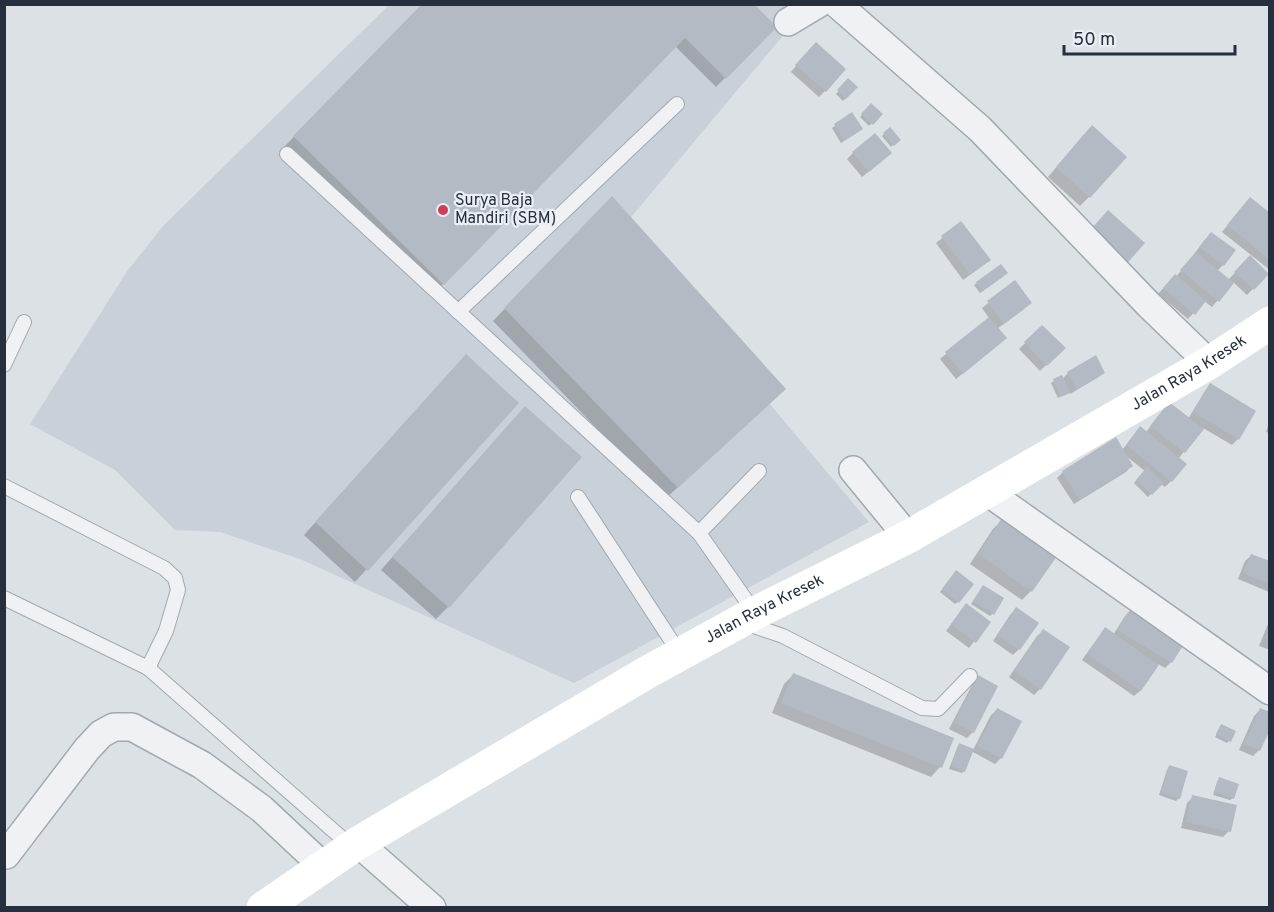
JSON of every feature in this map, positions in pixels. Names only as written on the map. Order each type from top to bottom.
[{"type":"main road","name":"Jalan Raya Kresek","points":[[263,908],[355,845],[680,654],[747,617],[908,537],[1209,363],[1269,323]]},
{"type":"street","points":[[788,22],[818,4]]},
{"type":"street","points":[[837,4],[980,129],[1149,305],[1209,363]]},
{"type":"street","points":[[853,470],[908,537]]},
{"type":"street","points":[[986,491],[1269,691]]},
{"type":"street","points":[[4,855],[87,749],[101,734],[114,727],[132,728],[202,765],[262,809],[324,867]]},
{"type":"street","points":[[355,845],[432,908]]},
{"type":"lane","points":[[458,312],[677,104]]},
{"type":"lane","points":[[287,154],[699,533],[747,617],[922,708],[938,710],[970,676]]},
{"type":"lane","points":[[4,365],[24,322]]},
{"type":"lane","points":[[699,533],[759,471]]},
{"type":"lane","points":[[4,486],[164,568],[175,578],[178,590],[166,631],[148,668]]},
{"type":"lane","points":[[578,497],[680,654]]},
{"type":"lane","points":[[4,598],[148,668],[355,845]]},
{"type":"shaded area","points":[[803,4],[807,7],[622,228],[869,522],[574,683],[300,559],[220,532],[175,530],[115,470],[30,424],[128,270],[164,225],[389,5]]},
{"type":"building","name":"Surya Baja Mandiri (SBM)","points":[[421,5],[755,5],[777,27],[726,79],[685,38],[444,285],[293,136]]},
{"type":"building","points":[[816,42],[846,69],[826,92],[795,65]]},
{"type":"building","points":[[848,78],[858,87],[846,99],[837,90]]},
{"type":"building","points":[[871,103],[883,114],[873,125],[861,114]]},
{"type":"building","points":[[852,112],[863,129],[844,141],[834,124]]},
{"type":"building","points":[[1092,125],[1127,157],[1090,198],[1056,167]]},
{"type":"building","points":[[890,127],[901,140],[894,146],[883,133]]},
{"type":"building","points":[[875,133],[892,153],[869,172],[852,152]]},
{"type":"building","points":[[612,196],[786,389],[678,488],[504,308]]},
{"type":"building","points":[[1250,197],[1270,213],[1270,260],[1227,225]]},
{"type":"building","points":[[1108,210],[1145,243],[1122,269],[1085,236]]},
{"type":"building","points":[[961,221],[991,260],[970,275],[941,236]]},
{"type":"building","points":[[1211,232],[1236,250],[1224,266],[1199,247]]},
{"type":"building","points":[[1196,252],[1234,283],[1219,302],[1180,270]]},
{"type":"building","points":[[1250,255],[1269,274],[1254,290],[1234,272]]},
{"type":"building","points":[[1001,264],[1008,273],[983,291],[976,282]]},
{"type":"building","points":[[1175,274],[1206,301],[1195,315],[1163,288]]},
{"type":"building","points":[[1015,280],[1032,303],[1004,324],[987,301]]},
{"type":"building","points":[[989,317],[1007,338],[963,374],[945,352]]},
{"type":"building","points":[[1042,325],[1066,348],[1047,366],[1024,342]]},
{"type":"building","points":[[466,354],[519,403],[368,571],[315,522]]},
{"type":"building","points":[[1096,355],[1105,373],[1077,389],[1067,372]]},
{"type":"building","points":[[1062,375],[1070,393],[1061,397],[1053,379]]},
{"type":"building","points":[[1210,383],[1256,411],[1239,440],[1193,412]]},
{"type":"building","points":[[1169,402],[1204,429],[1185,453],[1150,426]]},
{"type":"building","points":[[525,406],[582,457],[449,608],[392,557]]},
{"type":"building","points":[[1140,426],[1187,464],[1172,482],[1126,445]]},
{"type":"building","points":[[1116,437],[1133,466],[1080,500],[1062,471]]},
{"type":"building","points":[[1147,467],[1164,483],[1152,495],[1136,480]]},
{"type":"building","points":[[1002,518],[1057,556],[1032,592],[978,554]]},
{"type":"building","points":[[1251,554],[1270,561],[1270,584],[1243,573]]},
{"type":"building","points":[[956,570],[974,584],[959,603],[942,589]]},
{"type":"building","points":[[983,585],[1004,598],[994,615],[973,601]]},
{"type":"building","points":[[966,603],[991,622],[976,643],[951,624]]},
{"type":"building","points":[[1016,607],[1039,623],[1020,650],[997,635]]},
{"type":"building","points":[[1131,608],[1186,641],[1172,663],[1117,630]]},
{"type":"building","points":[[1105,627],[1159,665],[1141,691],[1087,654]]},
{"type":"building","points":[[1043,629],[1070,647],[1041,690],[1014,671]]},
{"type":"building","points":[[793,673],[954,738],[942,768],[781,703]]},
{"type":"building","points":[[978,675],[998,686],[974,733],[954,723]]},
{"type":"building","points":[[997,708],[1022,721],[1002,759],[977,746]]},
{"type":"building","points":[[1260,708],[1270,712],[1270,730],[1260,751],[1244,744]]},
{"type":"building","points":[[1221,724],[1236,731],[1231,742],[1216,734]]},
{"type":"building","points":[[959,743],[974,749],[965,772],[951,766]]},
{"type":"building","points":[[1169,765],[1188,771],[1180,799],[1161,793]]},
{"type":"building","points":[[1219,777],[1239,784],[1234,799],[1214,792]]},
{"type":"building","points":[[1192,795],[1237,805],[1231,832],[1186,822]]},
{"type":"place","name":"Surya Baja Mandiri (SBM)","points":[[443,210]]}]
